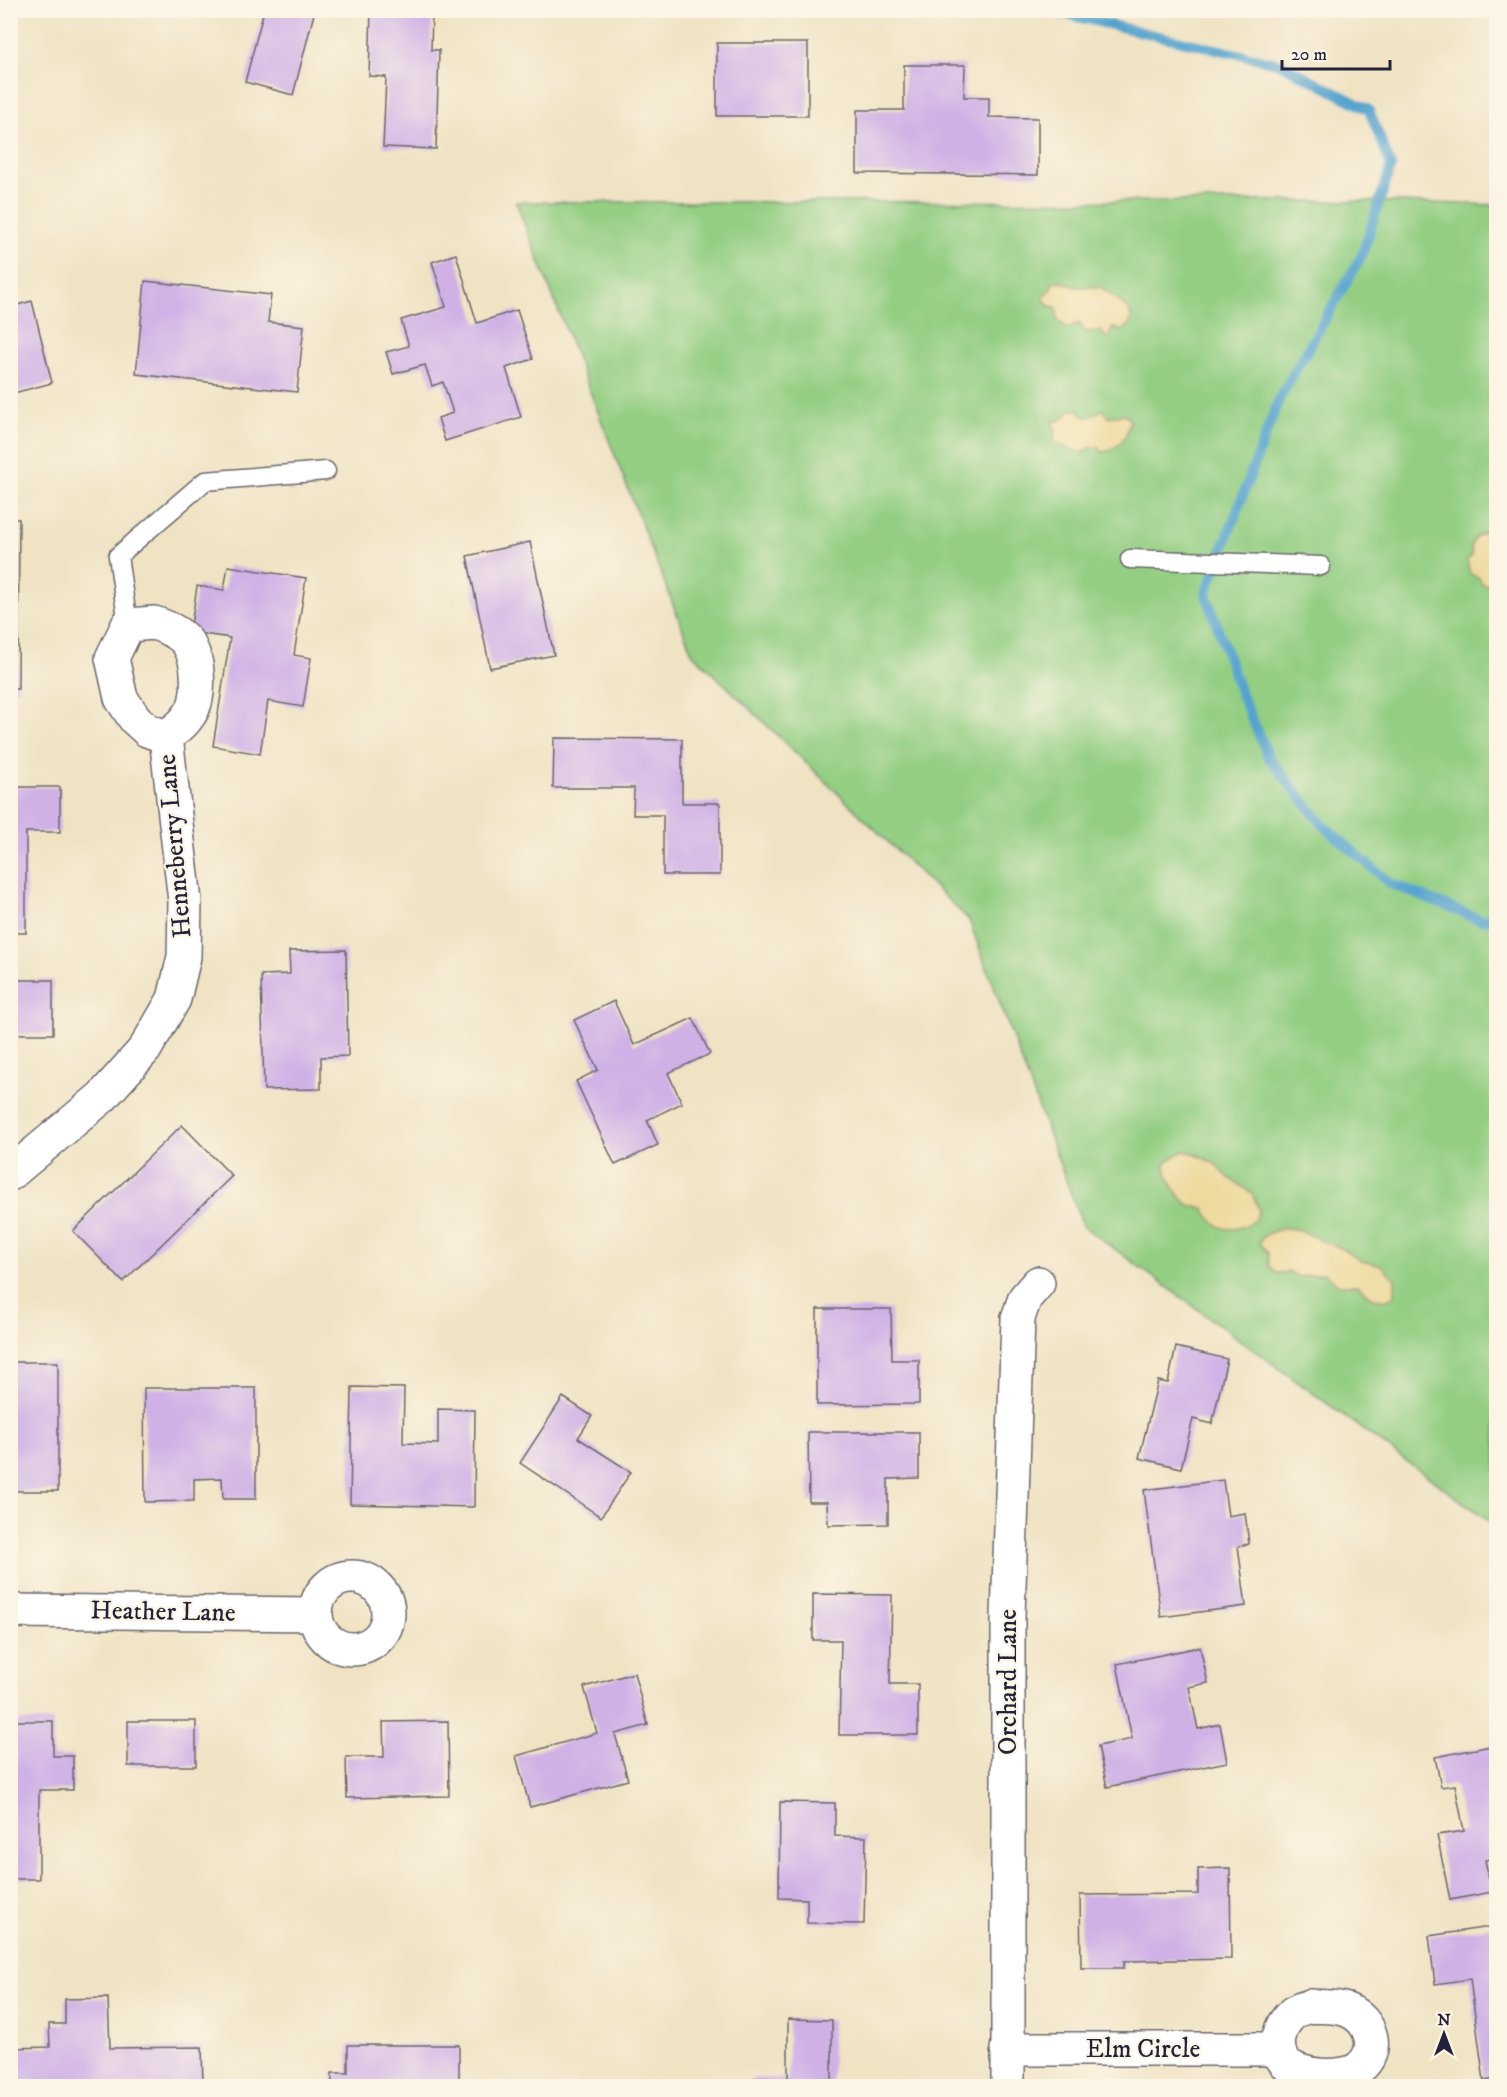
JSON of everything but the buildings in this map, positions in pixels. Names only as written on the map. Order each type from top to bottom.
[{"type":"street","name":"Henneberry Lane","points":[[154,623],[171,629],[187,641],[196,665],[197,694],[188,718],[166,737],[147,730],[135,719],[121,698],[112,658],[128,625],[154,623]]},
{"type":"street","name":"Henneberry Lane","points":[[10,1174],[102,1097],[145,1049],[174,999],[184,957],[185,901],[166,737]]},
{"type":"street","name":"Orchard Lane","points":[[1008,2086],[1008,1617],[1018,1318],[1025,1298],[1038,1283]]},
{"type":"street","name":"Heather Lane","points":[[10,1611],[315,1614]]},
{"type":"street","name":"Elm Circle","points":[[1007,2049],[1278,2049]]},
{"type":"lane","points":[[128,625],[118,556],[205,481],[326,471]]},
{"type":"lane","points":[[1130,559],[1321,566]]},
{"type":"green space","points":[[1362,201],[1496,205],[1496,1526],[1083,1226],[969,920],[692,653],[516,202]]},
{"type":"sand","points":[[1060,281],[1076,287],[1101,287],[1128,308],[1131,315],[1130,324],[1122,331],[1113,328],[1108,337],[1105,337],[1101,331],[1085,332],[1079,323],[1066,327],[1058,320],[1056,307],[1049,306],[1044,300],[1044,295],[1051,289],[1052,283]]},
{"type":"sand","points":[[1071,410],[1079,410],[1088,418],[1103,410],[1109,417],[1125,414],[1130,421],[1127,432],[1118,445],[1103,452],[1099,448],[1091,447],[1082,453],[1057,444],[1054,440],[1056,430],[1052,425],[1055,420],[1059,421]]},
{"type":"sand","points":[[1484,532],[1496,536],[1496,585],[1482,584],[1479,577],[1470,574],[1467,560],[1472,555],[1471,545],[1476,536]]},
{"type":"sand","points":[[1183,1151],[1194,1153],[1215,1164],[1229,1178],[1252,1193],[1259,1210],[1255,1220],[1239,1228],[1225,1228],[1214,1222],[1204,1208],[1185,1202],[1177,1192],[1165,1168],[1165,1163]]},
{"type":"sand","points":[[1286,1228],[1301,1230],[1337,1246],[1361,1261],[1381,1265],[1395,1279],[1395,1295],[1388,1300],[1373,1298],[1357,1285],[1339,1285],[1324,1273],[1299,1277],[1290,1272],[1275,1273],[1269,1266],[1268,1253],[1259,1243],[1267,1234]]},
{"type":"waterway","points":[[1046,10],[1281,64],[1369,110],[1391,166],[1362,255],[1279,399],[1206,594],[1241,694],[1269,758],[1323,825],[1391,884],[1481,920],[1496,918]]}]
